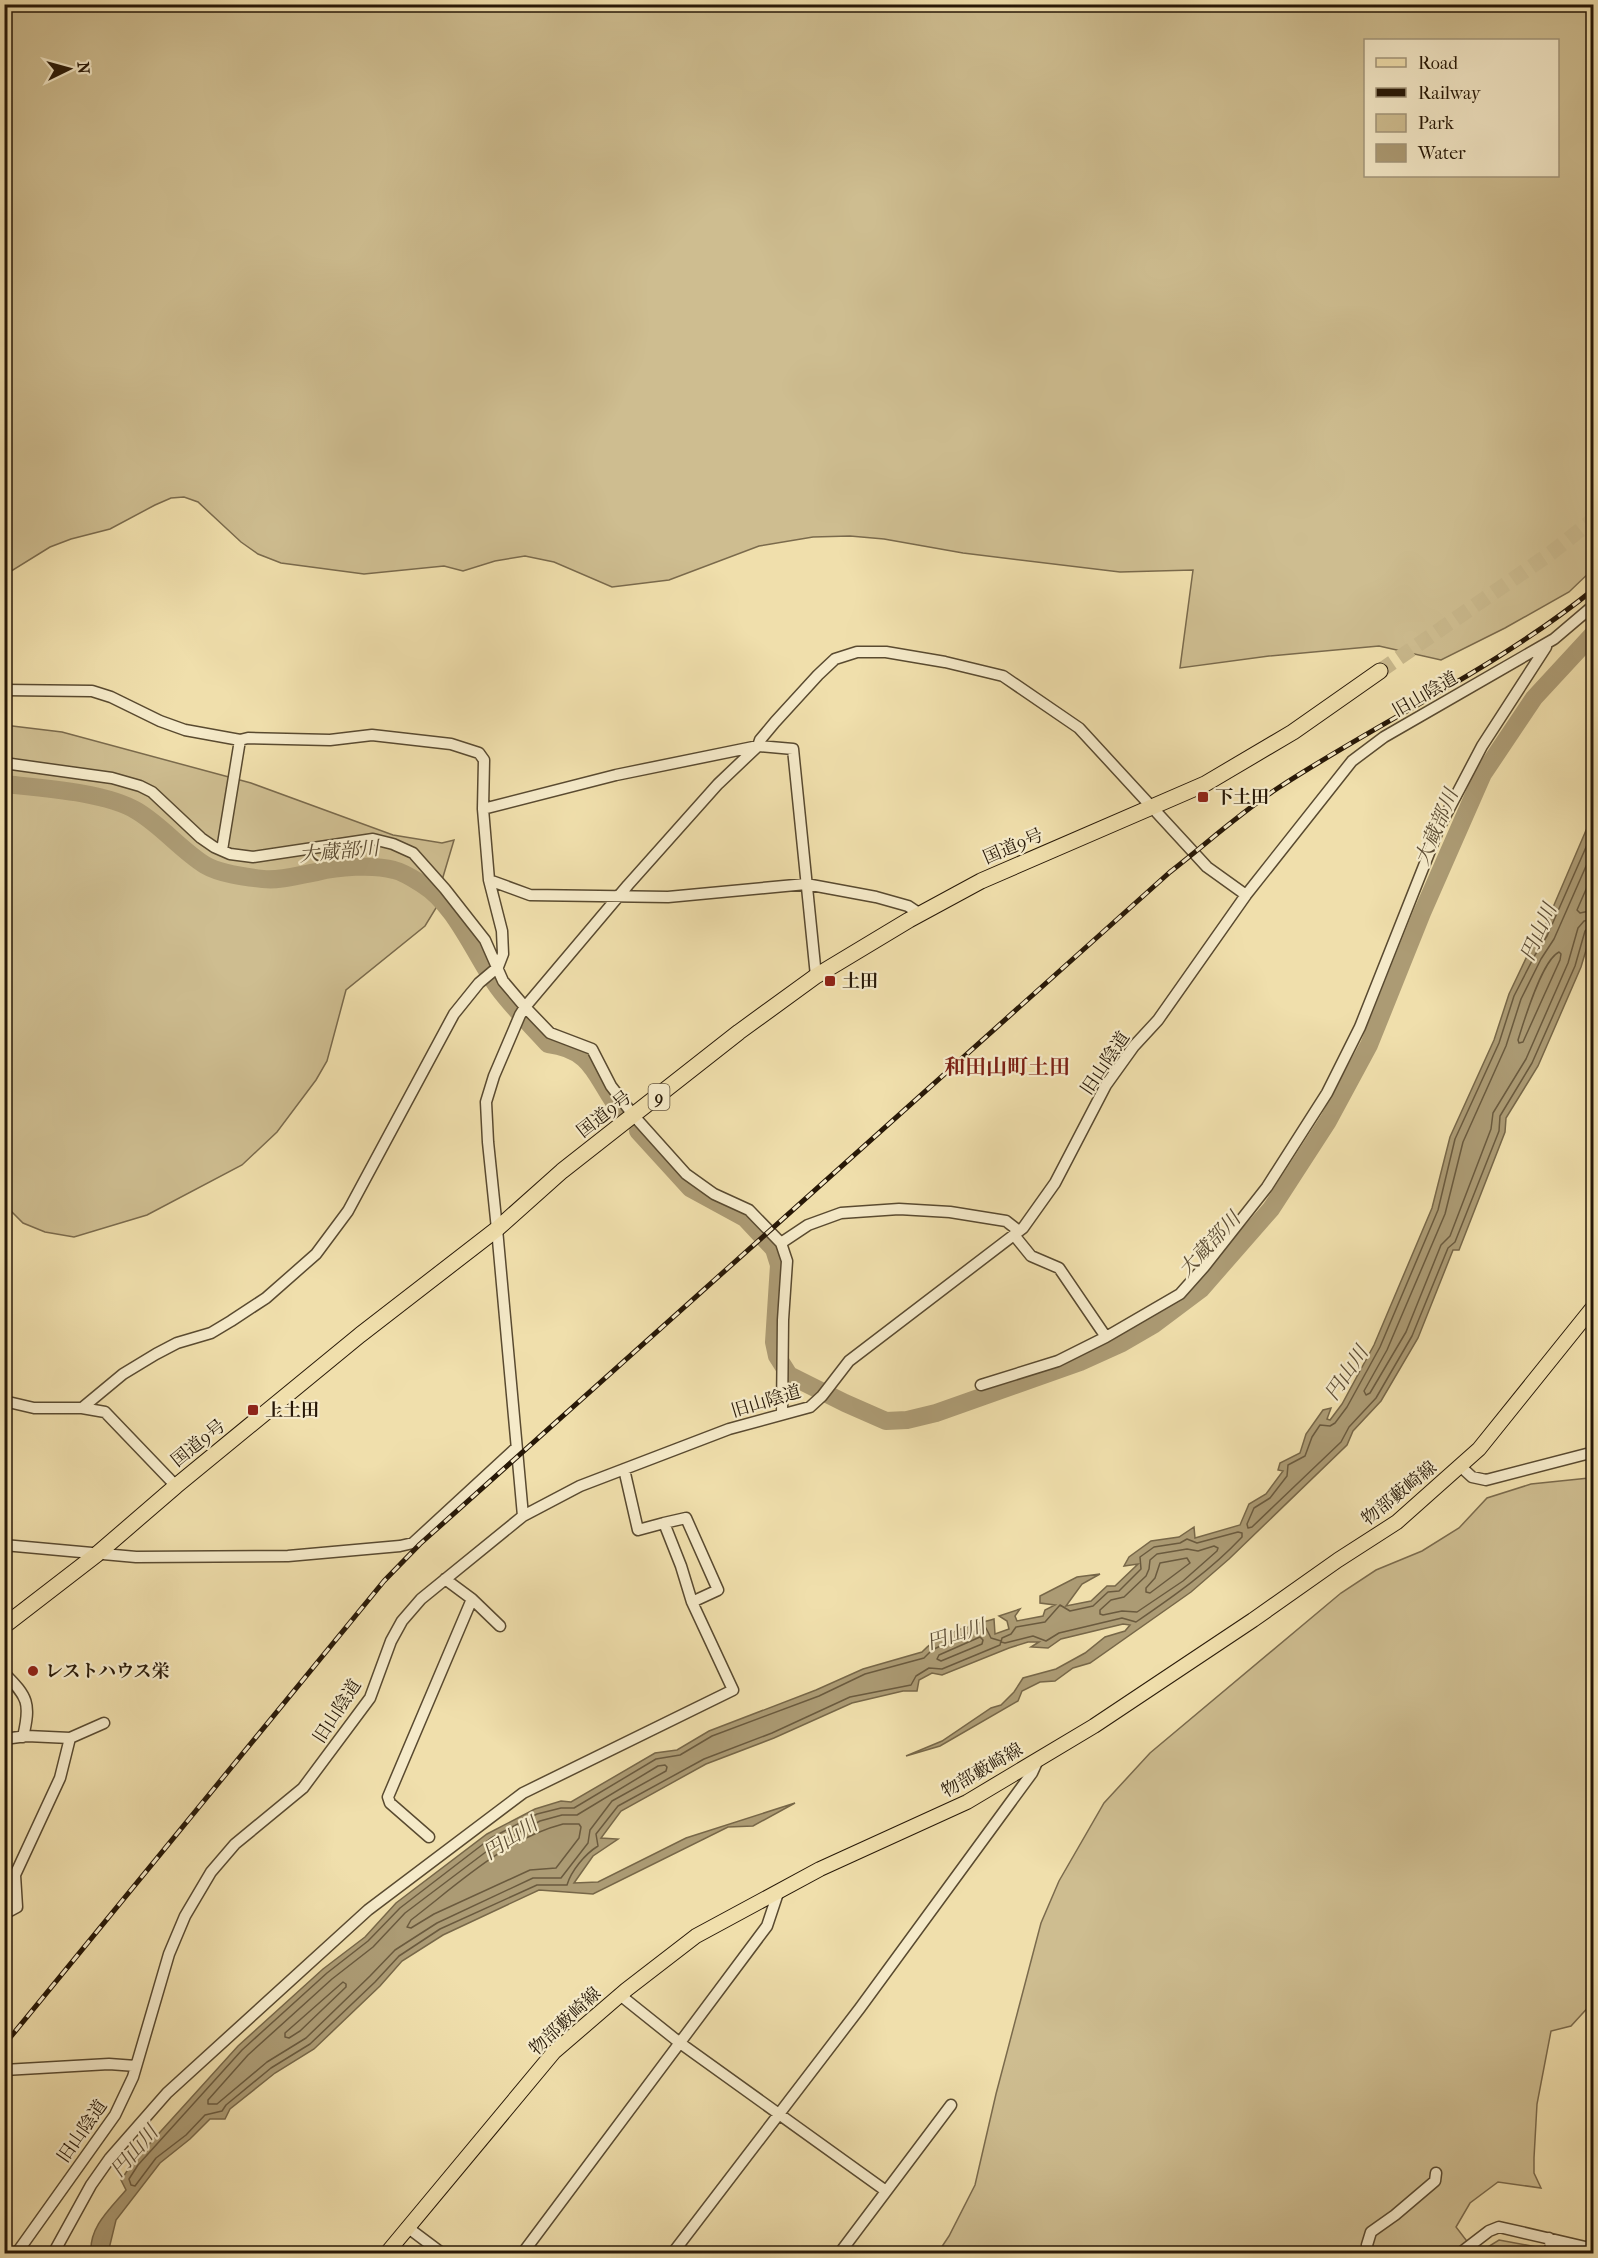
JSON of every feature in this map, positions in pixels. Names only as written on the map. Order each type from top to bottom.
[{"type":"highway","name":"国道9号","points":[[4,1626],[96,1555],[360,1335],[497,1229],[562,1171],[739,1032],[816,976],[920,914],[981,881],[1205,784],[1293,732],[1380,671]]},
{"type":"main road","name":"物部藪崎線","points":[[386,2253],[554,2052],[620,1995],[696,1936],[779,1890],[967,1802],[1094,1725],[1398,1522],[1479,1449],[1593,1306]]},
{"type":"street","name":"旧山陰道","points":[[16,2253],[115,2115],[127,2093],[169,1954],[185,1916],[211,1872],[235,1844],[303,1788],[370,1698],[391,1641],[402,1621],[422,1599],[523,1516],[580,1486],[729,1429],[810,1407],[849,1361],[1016,1233],[1055,1183],[1106,1085],[1134,1046],[1158,1020],[1246,895],[1352,761],[1384,737],[1548,643],[1593,605]]},
{"type":"street","points":[[981,1385],[1058,1361],[1106,1337],[1180,1294],[1267,1187],[1321,1102],[1360,1027],[1439,828],[1482,746],[1548,643]]},
{"type":"street","points":[[523,1516],[488,1142],[486,1102],[494,1076],[525,1007],[619,895],[718,784],[758,746],[759,740],[835,659],[857,652],[886,652],[945,662],[1003,676],[1079,728],[1207,867],[1246,895]]},
{"type":"street","points":[[4,690],[92,691],[111,697],[160,721],[185,730],[240,740],[248,738],[330,740],[372,735],[451,744],[479,753],[484,760],[483,808],[489,880],[502,932],[503,954],[498,967],[479,983],[454,1014],[348,1211],[316,1254],[266,1298],[211,1333],[177,1343],[156,1354],[123,1374],[82,1408]]},
{"type":"street","points":[[222,850],[240,740]]},
{"type":"street","points":[[483,808],[616,775],[758,746],[793,749],[816,976]]},
{"type":"street","points":[[4,763],[112,778],[140,786],[152,792],[201,838],[230,854],[253,856],[373,839],[393,844],[413,853],[485,940],[503,981],[525,1007],[550,1033],[592,1050],[611,1086],[634,1116],[675,1159],[686,1174],[714,1194],[748,1210],[781,1243],[787,1262],[783,1320],[782,1414]]},
{"type":"street","points":[[489,880],[530,895],[668,897],[806,884],[876,897],[908,906],[920,914]]},
{"type":"street","points":[[781,1243],[808,1225],[841,1213],[899,1209],[950,1212],[1006,1221],[1031,1256],[1059,1268],[1106,1337]]},
{"type":"street","points":[[4,1401],[33,1408],[82,1408],[105,1412],[176,1486]]},
{"type":"street","points":[[4,1545],[136,1557],[288,1556],[400,1546],[413,1543],[516,1448]]},
{"type":"street","points":[[1460,1466],[1472,1477],[1486,1480],[1593,1452]]},
{"type":"street","points":[[624,1469],[638,1530],[686,1518],[718,1590],[692,1602]]},
{"type":"street","points":[[53,2253],[110,2158],[167,2092],[368,1910],[523,1793],[733,1690],[692,1602],[664,1523]]},
{"type":"street","points":[[446,1580],[472,1599],[500,1626]]},
{"type":"street","points":[[429,1837],[390,1803],[388,1797],[472,1599]]},
{"type":"street","points":[[4,1673],[24,1693],[28,1715],[23,1737]]},
{"type":"street","points":[[4,1738],[70,1738],[104,1723]]},
{"type":"street","points":[[4,1914],[17,1907],[15,1875],[60,1778],[70,1738]]},
{"type":"street","points":[[672,2253],[952,1882],[1032,1773],[1038,1759]]},
{"type":"street","points":[[522,2253],[767,1926],[779,1890]]},
{"type":"street","points":[[620,1995],[680,2043],[886,2191]]},
{"type":"street","points":[[4,2070],[109,2064],[136,2066]]},
{"type":"street","points":[[839,2253],[951,2105]]},
{"type":"street","points":[[1369,2253],[1367,2245],[1371,2232],[1435,2181],[1436,2173]]},
{"type":"street","points":[[1459,2253],[1489,2231],[1499,2227],[1593,2249]]},
{"type":"street","points":[[407,2228],[443,2253]]},
{"type":"street","points":[[1549,2238],[1553,2253]]},
{"type":"green space","points":[[5,4],[1593,5],[1593,569],[1569,592],[1441,660],[1379,646],[1269,656],[1180,668],[1193,570],[1120,572],[963,553],[884,539],[850,536],[813,537],[759,546],[669,580],[612,587],[554,562],[525,556],[495,561],[463,571],[444,566],[364,574],[281,563],[258,554],[241,542],[198,502],[184,497],[171,498],[110,529],[50,547],[5,575]]},
{"type":"green space","points":[[4,725],[62,732],[251,783],[393,835],[442,843],[454,840],[436,908],[425,926],[346,990],[327,1061],[316,1080],[277,1132],[242,1165],[147,1215],[74,1237],[45,1232],[23,1223],[5,1205]]},
{"type":"green space","points":[[1593,1475],[1593,2002],[1571,2026],[1551,2031],[1537,2104],[1534,2173],[1541,2188],[1498,2182],[1470,2203],[1456,2227],[1476,2253],[937,2254],[949,2236],[975,2185],[996,2094],[1041,1923],[1059,1881],[1104,1803],[1150,1753],[1341,1593],[1376,1570],[1422,1551],[1459,1528],[1487,1498],[1531,1484],[1589,1478]]},
{"type":"green space","points":[[1499,2240],[1537,2247],[1537,2253],[1478,2253]]},
{"type":"water","name":"円山川","points":[[1593,814],[1593,927],[1581,967],[1538,1066],[1506,1118],[1505,1132],[1459,1250],[1453,1250],[1418,1338],[1381,1401],[1353,1431],[1347,1445],[1229,1559],[1191,1592],[1090,1663],[1073,1668],[1055,1681],[1040,1682],[1022,1691],[1018,1701],[940,1746],[906,1756],[942,1741],[991,1708],[1001,1705],[1014,1692],[1023,1678],[1056,1669],[1085,1653],[1105,1637],[1125,1631],[1130,1625],[1123,1624],[1061,1639],[1048,1648],[1031,1647],[1039,1642],[1028,1642],[942,1675],[932,1673],[919,1680],[917,1691],[903,1691],[852,1703],[774,1738],[706,1764],[621,1811],[601,1838],[618,1839],[593,1856],[574,1883],[598,1882],[686,1838],[795,1803],[753,1826],[728,1827],[593,1894],[539,1890],[443,1935],[402,1961],[380,1986],[314,2049],[275,2073],[230,2109],[225,2119],[210,2119],[190,2139],[160,2163],[116,2220],[108,2253],[91,2253],[93,2235],[107,2211],[126,2190],[121,2180],[133,2162],[238,2046],[323,1969],[365,1937],[396,1903],[487,1834],[535,1809],[561,1801],[571,1802],[655,1753],[677,1750],[709,1731],[816,1690],[863,1669],[922,1652],[929,1645],[955,1631],[994,1619],[995,1634],[1009,1629],[1007,1621],[999,1616],[1020,1609],[1015,1616],[1017,1621],[1043,1616],[1045,1610],[1055,1605],[1040,1603],[1040,1596],[1077,1577],[1100,1574],[1082,1584],[1066,1606],[1091,1601],[1107,1586],[1115,1586],[1138,1564],[1124,1566],[1129,1557],[1151,1541],[1179,1537],[1194,1527],[1195,1538],[1240,1525],[1249,1504],[1266,1494],[1283,1471],[1278,1470],[1280,1463],[1300,1453],[1306,1434],[1323,1410],[1331,1408],[1327,1419],[1330,1420],[1342,1404],[1374,1345],[1432,1208],[1450,1137],[1494,1040],[1509,994],[1529,952],[1542,933]]},
{"type":"waterway","name":"大蔵部川","points":[[638,1131],[690,1188],[745,1218],[774,1249],[779,1265],[774,1342],[777,1356],[789,1375],[886,1421],[907,1420],[936,1413],[1080,1362],[1122,1343],[1153,1325],[1201,1289],[1271,1209],[1328,1121],[1369,1045],[1422,913],[1483,774],[1534,698],[1594,633]]},
{"type":"waterway","name":"大蔵部川","points":[[4,784],[91,795],[124,805],[146,817],[205,865],[233,875],[276,879],[335,869],[366,867],[385,868],[408,876],[434,893],[445,904],[489,974],[515,1009],[548,1044],[564,1047],[585,1060],[593,1068],[622,1113]]},
{"type":"tunnel","points":[[1380,671],[1551,553],[1594,519]]},
{"type":"railway","points":[[4,2045],[384,1581],[420,1544],[1170,872],[1278,788],[1479,669],[1557,617],[1594,589]]},
{"type":"place","name":"下土田","points":[[1203,797]]},
{"type":"place","name":"土田","points":[[830,981]]},
{"type":"place","name":"上土田","points":[[253,1410]]},
{"type":"place","name":"レストハウス栄","points":[[33,1671]]},
{"type":"district","name":"和田山町土田","points":[[1007,1067]]}]
